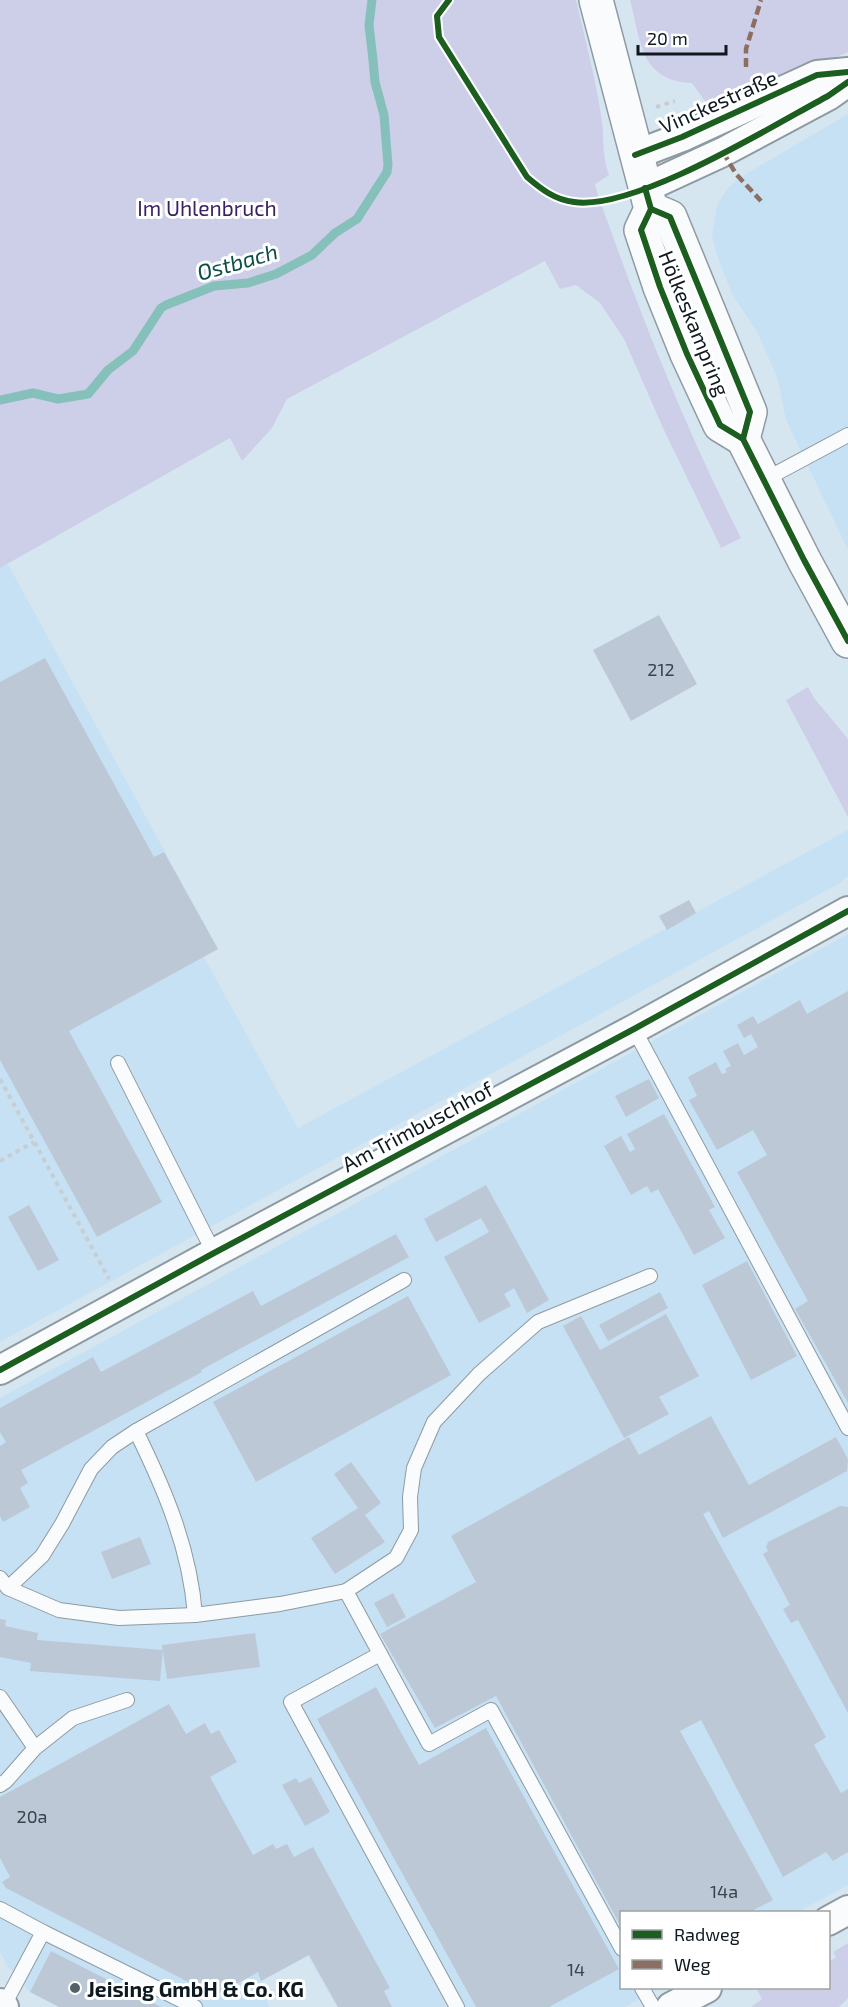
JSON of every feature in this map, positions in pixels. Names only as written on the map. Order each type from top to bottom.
[{"type":"main road","points":[[596,0],[648,198]]},
{"type":"main road","name":"Hölkeskampring","points":[[648,198],[670,217],[750,412],[743,439],[848,641]]},
{"type":"street","name":"Vinckestraße","points":[[636,154],[682,137],[817,75],[848,72]]},
{"type":"street","name":"Vinckestraße","points":[[648,198],[723,152],[828,96],[848,82]]},
{"type":"street","name":"Am Trimbuschhof","points":[[0,1370],[634,1029],[848,911]]},
{"type":"street","points":[[830,1920],[848,1910]]},
{"type":"street","points":[[671,2007],[705,1989]]},
{"type":"street","points":[[0,2003],[4,2007]]},
{"type":"lane","points":[[764,480],[848,435]]},
{"type":"lane","points":[[634,1029],[848,1428]]},
{"type":"lane","points":[[118,1064],[214,1253]]},
{"type":"lane","points":[[405,1280],[136,1431],[112,1448],[91,1469],[42,1556],[4,1583],[59,1610],[119,1618],[195,1615],[280,1604],[346,1591],[396,1558],[411,1530],[410,1497],[414,1468],[434,1422],[479,1374],[538,1322],[650,1276]]},
{"type":"lane","points":[[136,1431],[175,1518],[191,1584],[195,1615]]},
{"type":"lane","points":[[346,1591],[429,1744],[491,1710],[620,1947]]},
{"type":"lane","points":[[380,1654],[291,1702],[457,2007]]},
{"type":"lane","points":[[0,1697],[35,1748]]},
{"type":"lane","points":[[0,1785],[35,1748],[73,1718],[127,1700]]},
{"type":"lane","points":[[0,1909],[195,2007]]},
{"type":"lane","points":[[4,2007],[42,1932]]},
{"type":"lane","points":[[643,1989],[653,2007]]},
{"type":"path","points":[[0,1079],[122,1303]]},
{"type":"path","points":[[0,1161],[34,1142]]},
{"type":"shaded area","points":[[848,114],[848,550],[786,420],[777,377],[757,332],[732,294],[712,236],[717,205],[727,189],[739,178]]},
{"type":"shaded area","points":[[8,564],[218,949],[204,957],[298,1128],[848,830],[848,876],[840,883],[0,1342],[0,568]]},
{"type":"shaded area","points":[[848,934],[848,1885],[800,1911],[620,1911],[620,1989],[658,1989],[625,2007],[337,2007],[308,1956],[261,1981],[269,2007],[59,2007],[30,1992],[8,1967],[0,1952],[0,1398]]},
{"type":"green space","name":"Im Uhlenbruch","points":[[0,0],[576,0],[599,100],[605,159],[609,175],[595,184],[597,192],[663,367],[700,453],[741,538],[721,548],[663,428],[624,339],[600,303],[576,285],[560,289],[545,261],[287,399],[272,428],[242,461],[230,438],[0,568]]},
{"type":"green space","points":[[630,0],[848,0],[848,52],[735,101],[710,108],[692,83],[675,81],[652,67],[641,44]]},
{"type":"green space","points":[[808,687],[814,698],[848,739],[848,817],[786,700]]},
{"type":"green space","points":[[848,1943],[848,1998],[839,2007],[751,2007],[762,1999],[757,1989],[830,1989],[830,1961],[836,1957],[833,1952]]},
{"type":"building","points":[[659,615],[697,684],[631,721],[593,650]]},
{"type":"building","points":[[45,658],[154,857],[164,852],[218,949],[69,1031],[162,1202],[97,1237],[0,1060],[0,682]]},
{"type":"building","points":[[689,900],[696,913],[667,930],[659,916]]},
{"type":"building","points":[[848,991],[848,1403],[795,1309],[808,1301],[737,1172],[767,1155],[753,1130],[717,1150],[689,1100],[697,1096],[688,1077],[716,1062],[722,1074],[727,1072],[725,1069],[731,1066],[723,1051],[738,1043],[744,1055],[758,1047],[751,1034],[744,1038],[737,1025],[753,1016],[758,1024],[800,1000],[807,1014]]},
{"type":"building","points":[[649,1079],[659,1098],[626,1117],[615,1096]]},
{"type":"building","points":[[664,1114],[715,1207],[709,1210],[725,1238],[694,1255],[658,1189],[651,1193],[647,1186],[631,1195],[604,1146],[621,1136],[630,1152],[635,1149],[627,1134]]},
{"type":"building","points":[[486,1185],[549,1300],[527,1313],[514,1288],[504,1294],[511,1306],[479,1323],[444,1257],[489,1232],[481,1218],[436,1242],[424,1219]]},
{"type":"building","points":[[29,1205],[59,1260],[38,1271],[8,1217]]},
{"type":"building","points":[[396,1234],[409,1257],[21,1470],[28,1483],[20,1488],[30,1507],[3,1522],[0,1516],[0,1446],[6,1442],[0,1432],[0,1408],[93,1357],[101,1372],[253,1291],[261,1306]]},
{"type":"building","points":[[747,1261],[797,1356],[751,1380],[702,1285]]},
{"type":"building","points":[[660,1292],[668,1308],[608,1341],[599,1325]]},
{"type":"building","points":[[408,1296],[451,1375],[256,1482],[213,1402]]},
{"type":"building","points":[[666,1314],[699,1376],[659,1397],[669,1414],[624,1438],[563,1326],[581,1316],[600,1350]]},
{"type":"building","points":[[711,1416],[749,1485],[836,1437],[848,1459],[847,1471],[723,1538],[709,1511],[703,1514],[826,1737],[814,1745],[841,1793],[848,1789],[848,1852],[833,1861],[826,1852],[783,1877],[701,1720],[680,1731],[773,1900],[752,1911],[620,1911],[620,1925],[496,1696],[435,1728],[380,1634],[476,1582],[451,1536],[629,1437],[639,1455]]},
{"type":"building","points":[[351,1462],[381,1503],[365,1515],[385,1542],[335,1574],[311,1538],[358,1508],[334,1474]]},
{"type":"building","points":[[840,1506],[848,1507],[848,1713],[798,1620],[791,1623],[783,1609],[790,1605],[763,1554],[768,1551],[766,1547],[768,1542]]},
{"type":"building","points":[[140,1537],[151,1564],[112,1579],[101,1552]]},
{"type":"building","points":[[393,1593],[406,1617],[387,1627],[374,1603]]},
{"type":"building","points":[[0,1619],[6,1620],[5,1626],[38,1633],[37,1640],[163,1650],[160,1681],[30,1671],[31,1663],[0,1657]]},
{"type":"building","points":[[255,1633],[260,1667],[167,1679],[162,1645]]},
{"type":"building","points":[[376,1687],[419,1765],[486,1728],[619,1969],[549,2007],[476,2007],[317,1719]]},
{"type":"building","points":[[169,1704],[186,1734],[205,1723],[211,1734],[219,1730],[237,1762],[210,1777],[253,1855],[273,1844],[276,1849],[287,1844],[294,1857],[313,1847],[390,1988],[384,1991],[392,2007],[338,2007],[309,1955],[261,1981],[258,1972],[219,1994],[211,1980],[198,1987],[6,1888],[2,1882],[10,1877],[0,1858],[0,1797]]},
{"type":"building","points":[[311,1777],[330,1812],[305,1826],[282,1785],[296,1778],[299,1783]]},
{"type":"building","points":[[51,1951],[161,2007],[59,2007],[30,1992]]},
{"type":"waterway","name":"Ostbach","points":[[0,400],[33,393],[58,399],[88,394],[108,370],[133,351],[161,308],[214,286],[248,283],[276,274],[312,255],[335,233],[357,219],[387,172],[388,165],[384,115],[375,82],[369,25],[372,0]]},
{"type":"marked path","points":[[746,67],[746,49],[761,0]]},
{"type":"marked path","points":[[723,152],[736,174],[761,201]]},
{"type":"cycle path","points":[[449,0],[437,16],[439,37],[527,177],[549,193],[567,201],[600,201],[632,193],[666,180],[739,145],[828,96],[848,82]]},
{"type":"cycle path","points":[[635,155],[682,137],[817,75],[848,72]]},
{"type":"cycle path","points":[[645,188],[651,209],[641,230],[660,287],[687,354],[720,425],[743,439],[848,641]]},
{"type":"cycle path","points":[[651,209],[670,217],[750,412],[743,439]]},
{"type":"cycle path","points":[[0,1370],[634,1029],[848,911]]},
{"type":"place","name":"Jeising GmbH & Co. KG","points":[[75,1988]]}]
